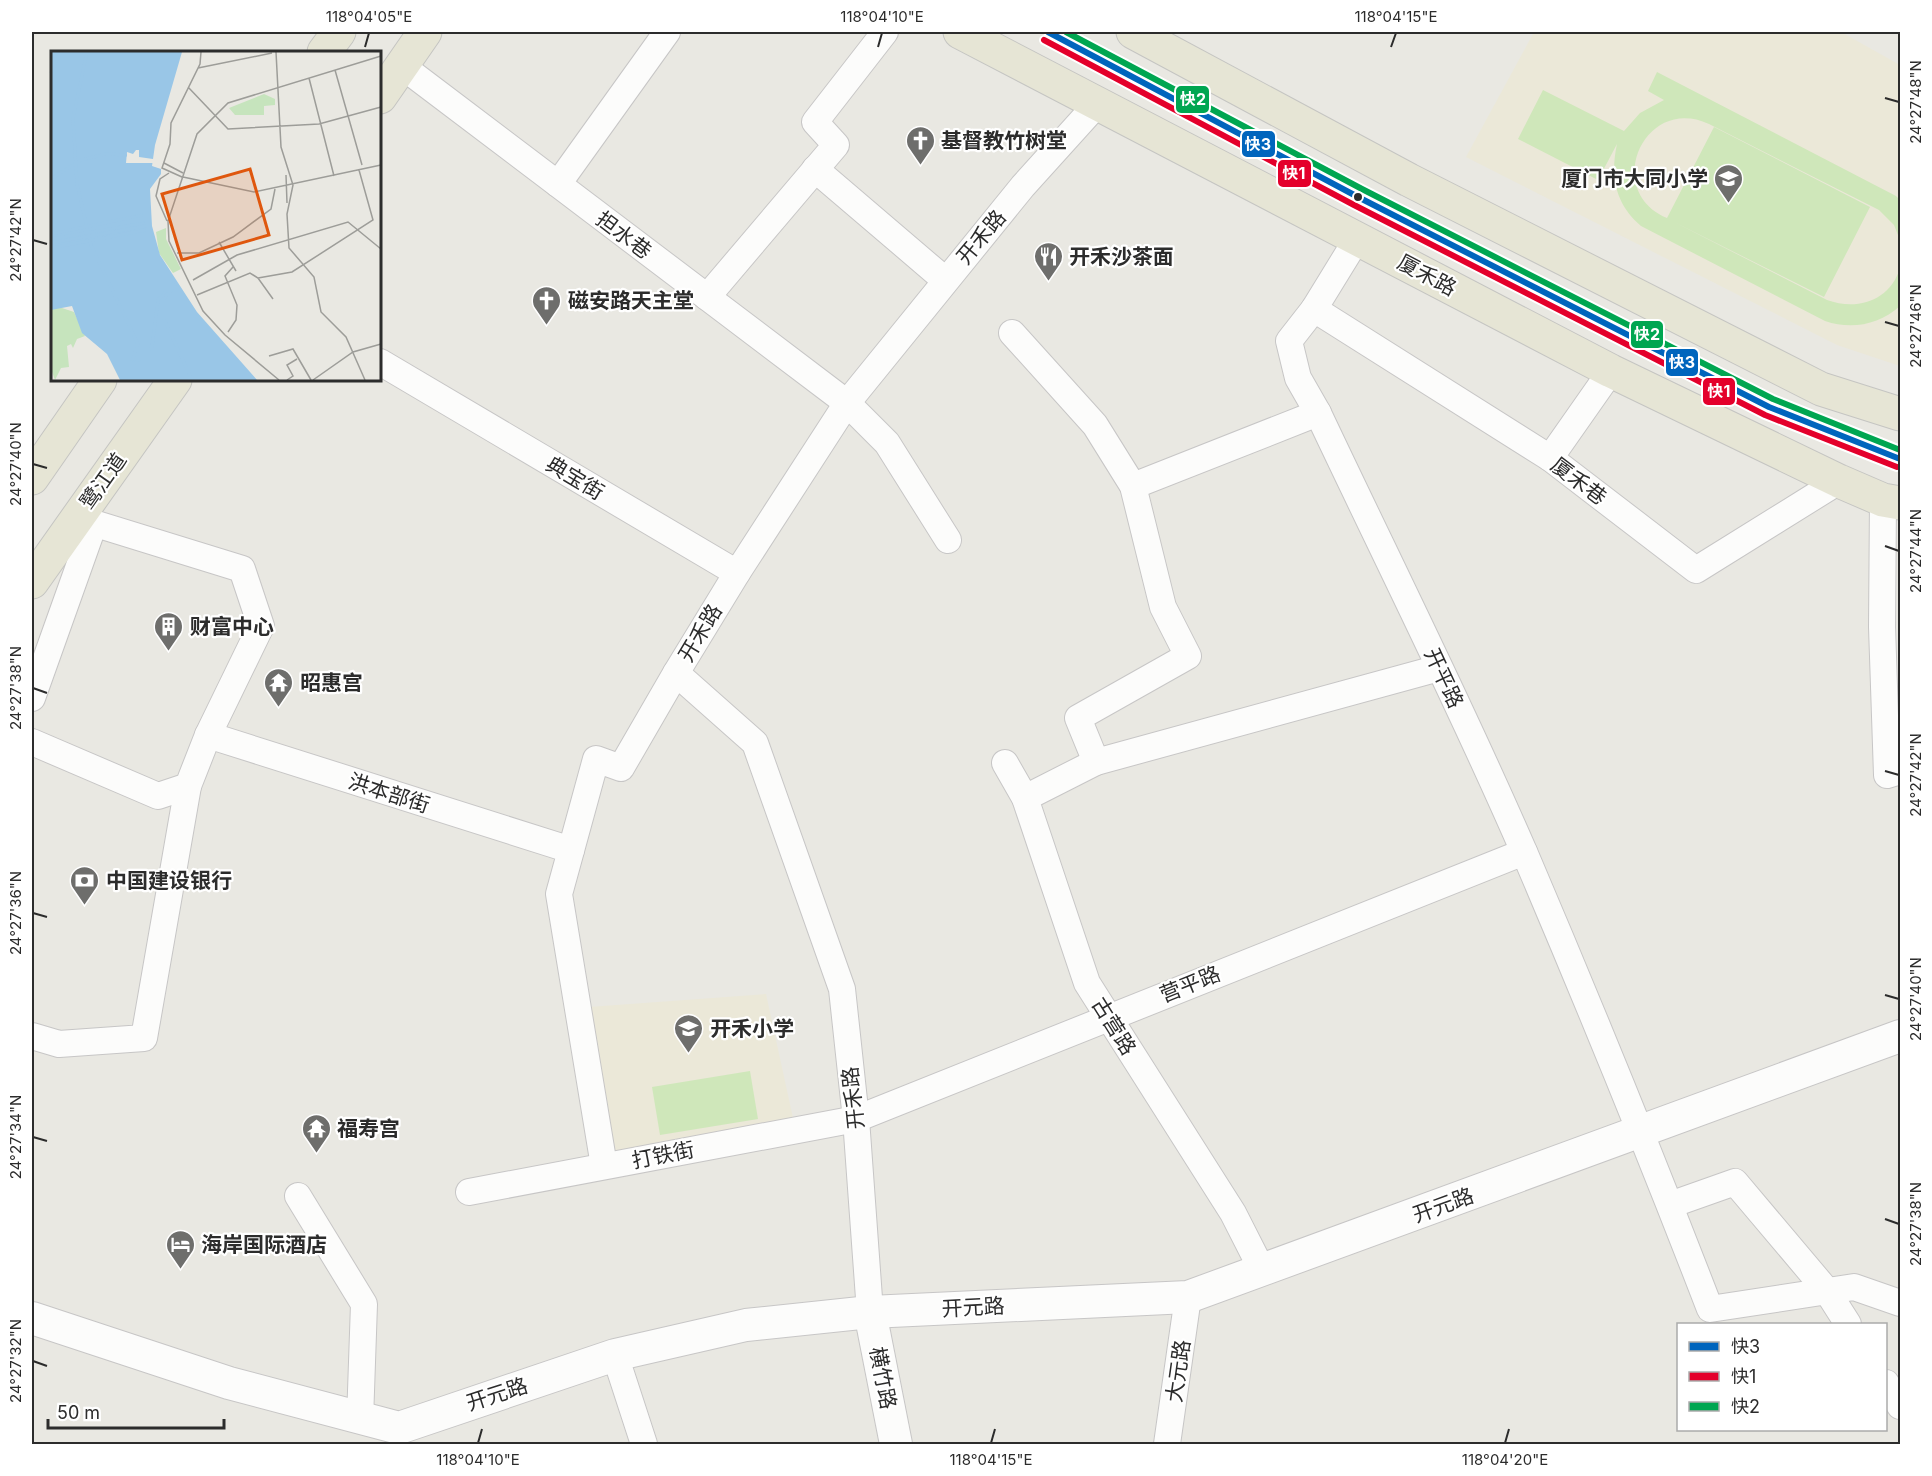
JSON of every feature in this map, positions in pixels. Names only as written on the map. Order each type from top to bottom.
[{"type":"main road","points":[[325,51],[339,32]]},
{"type":"main road","points":[[381,96],[425,32]]},
{"type":"main road","name":"厦禾路","points":[[960,32],[1611,371],[1839,481],[1892,502]]},
{"type":"main road","points":[[1142,34],[1409,180],[1821,389],[1900,414]]},
{"type":"main road","points":[[32,478],[99,381]]},
{"type":"main road","name":"鹭江道","points":[[32,582],[85,521],[174,381]]},
{"type":"street","points":[[558,184],[667,32]]},
{"type":"street","points":[[707,297],[836,144],[816,122],[885,32]]},
{"type":"street","name":"担水巷","points":[[402,66],[847,403],[887,443],[948,540]]},
{"type":"street","name":"开禾路","points":[[870,1312],[856,1119],[842,989],[755,743],[676,673],[736,573],[847,403],[1023,186],[1098,104]]},
{"type":"street","points":[[815,169],[945,280]]},
{"type":"street","name":"开平路","points":[[1357,238],[1314,309],[1288,341],[1298,378],[1439,668],[1524,852],[1641,1132],[1710,1309],[1827,1291]]},
{"type":"street","name":"厦禾巷","points":[[1314,309],[1550,458],[1696,570],[1839,481]]},
{"type":"street","points":[[1012,333],[1095,425],[1133,486],[1163,607],[1188,656],[1078,718],[1096,762]]},
{"type":"street","name":"典宝街","points":[[381,363],[736,573]]},
{"type":"street","points":[[1550,458],[1611,371]]},
{"type":"street","points":[[1133,486],[1317,413]]},
{"type":"street","points":[[1892,502],[1882,627],[1887,775],[1900,771]]},
{"type":"street","points":[[32,698],[85,521],[242,569],[261,627],[208,735],[188,786],[144,1038],[58,1044],[32,1036]]},
{"type":"street","points":[[1025,798],[1096,762],[1439,668]]},
{"type":"street","points":[[604,1166],[559,894],[596,759],[621,768],[676,673]]},
{"type":"street","name":"洪本部街","points":[[208,735],[571,850]]},
{"type":"street","points":[[32,742],[158,796],[188,786]]},
{"type":"street","name":"古营路","points":[[1005,763],[1025,798],[1087,983],[1233,1213],[1262,1270]]},
{"type":"street","name":"营平路","points":[[856,1119],[1524,852]]},
{"type":"street","name":"开元路","points":[[32,1318],[229,1383],[360,1420],[399,1428],[615,1355],[746,1325],[870,1312],[1188,1297],[1900,1036]]},
{"type":"street","name":"打铁街","points":[[469,1192],[856,1119]]},
{"type":"street","points":[[1670,1205],[1735,1182],[1827,1291],[1847,1323]]},
{"type":"street","points":[[298,1196],[364,1304],[360,1420]]},
{"type":"street","points":[[1827,1291],[1854,1287],[1900,1303]]},
{"type":"street","name":"大元路","points":[[1167,1444],[1188,1297]]},
{"type":"street","name":"横竹路","points":[[870,1312],[896,1444]]},
{"type":"street","points":[[615,1355],[644,1444]]},
{"type":"street","points":[[1887,1385],[1900,1406]]},
{"type":"shaded area","name":"厦门市大同小学","points":[[1534,32],[1841,32],[1900,65],[1900,366],[1837,345],[1466,157]]},
{"type":"shaded area","name":"开禾小学","points":[[766,994],[793,1118],[615,1152],[589,1007]]},
{"type":"green space","points":[[1657,72],[1896,196],[1900,200],[1900,240],[1894,225],[1879,210],[1709,124],[1686,118],[1666,122],[1650,133],[1639,150],[1635,168],[1637,188],[1647,205],[1667,218],[1714,127],[1870,207],[1824,297],[1676,223],[1827,300],[1838,303],[1861,303],[1880,296],[1889,288],[1900,268],[1900,306],[1883,318],[1864,324],[1845,325],[1825,321],[1641,226],[1625,208],[1617,189],[1614,167],[1617,144],[1598,180],[1518,139],[1543,90],[1624,131],[1640,113],[1664,100],[1648,91]]},
{"type":"green space","points":[[750,1071],[758,1119],[660,1135],[652,1087]]},
{"type":"transit line","name":"快3","points":[[1048,32],[1358,197],[1769,407],[1900,459]]},
{"type":"transit line","name":"快2","points":[[1066,32],[1362,189],[1773,399],[1900,450]]},
{"type":"transit line","name":"快1","points":[[1044,40],[1354,205],[1765,415],[1897,467]]},
{"type":"place","name":"基督教竹树堂","points":[[920,166]]},
{"type":"place","name":"厦门市大同小学","points":[[1729,204]]},
{"type":"place","name":"开禾沙茶面","points":[[1048,282]]},
{"type":"place","name":"磁安路天主堂","points":[[547,326]]},
{"type":"place","name":"财富中心","points":[[169,652]]},
{"type":"place","name":"昭惠宫","points":[[279,708]]},
{"type":"place","name":"中国建设银行","points":[[85,906]]},
{"type":"place","name":"开禾小学","points":[[689,1054]]},
{"type":"place","name":"福寿宫","points":[[316,1154]]},
{"type":"place","name":"海岸国际酒店","points":[[180,1270]]}]
